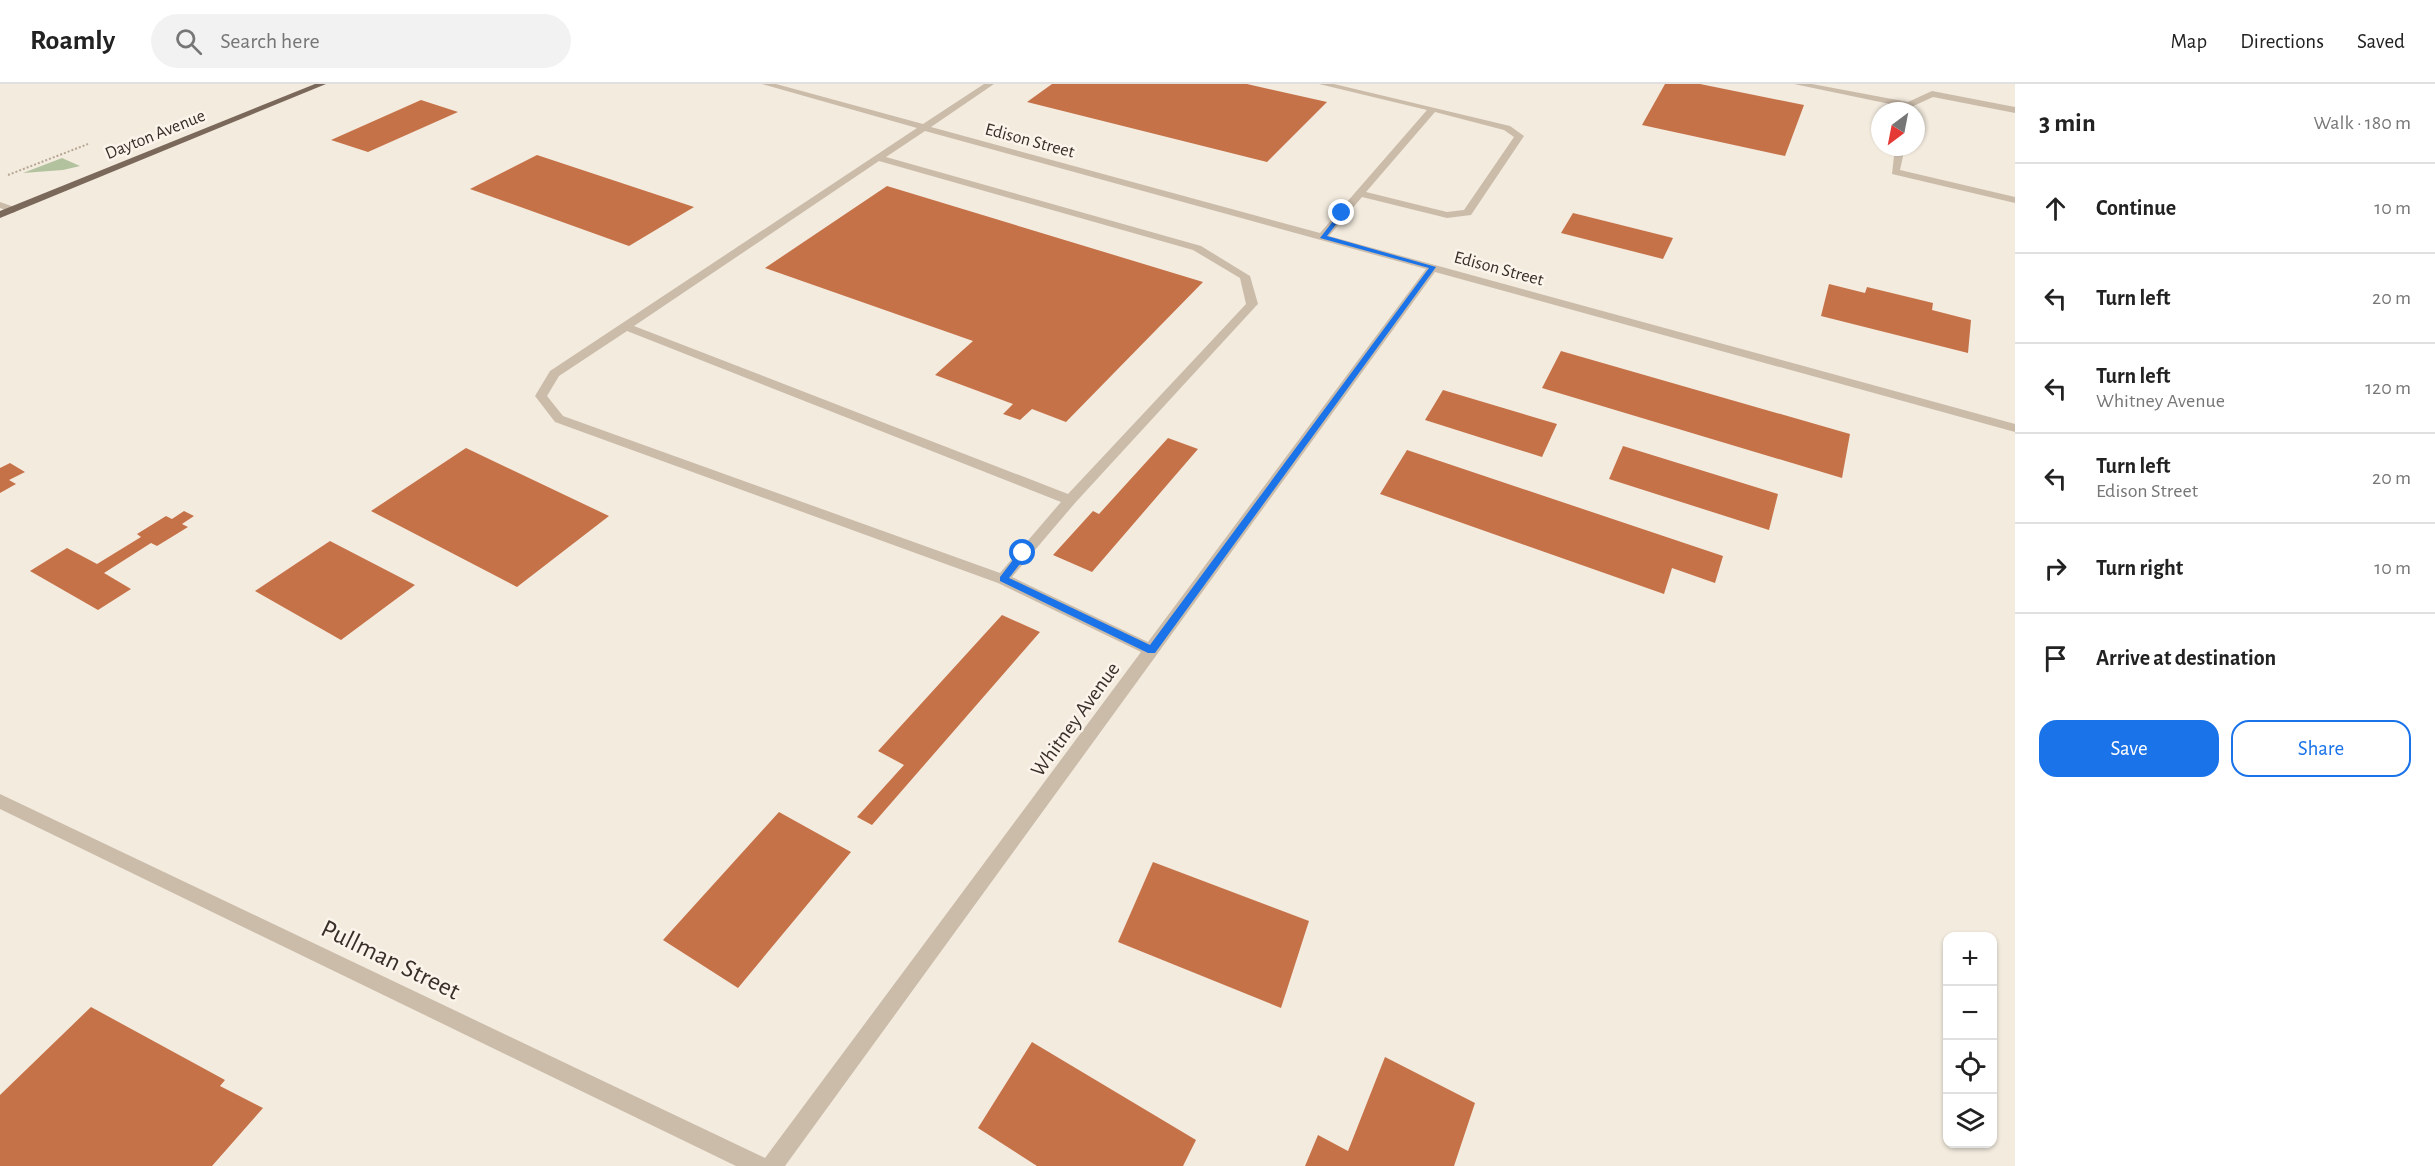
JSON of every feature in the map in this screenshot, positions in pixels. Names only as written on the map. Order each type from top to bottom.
[{"type":"main road","name":"Dayton Avenue","points":[[0,215],[322,84]]},
{"type":"street","name":"Edison Street","points":[[770,84],[2015,429]]},
{"type":"street","points":[[990,84],[554,374],[541,396],[559,419],[1003,579],[1151,650]]},
{"type":"street","points":[[1323,84],[1507,128],[1519,136],[1467,213],[1447,214],[1358,194]]},
{"type":"street","points":[[1798,84],[1880,102]]},
{"type":"street","points":[[1916,102],[1933,89],[2015,110]]},
{"type":"street","points":[[1322,237],[1433,109]]},
{"type":"street","points":[[1898,156],[1895,172],[2015,200]]},
{"type":"street","points":[[878,158],[1197,248],[1245,276],[1252,304],[1070,500],[1003,579]]},
{"type":"street","points":[[0,204],[13,210]]},
{"type":"street","name":"Whitney Avenue","points":[[772,1166],[1433,267]]},
{"type":"street","points":[[625,326],[1070,500]]},
{"type":"street","name":"Pullman Street","points":[[0,801],[759,1166]]},
{"type":"green space","points":[[62,158],[80,166],[63,170],[23,173]]},
{"type":"building","points":[[1052,84],[1247,84],[1327,102],[1267,162],[1027,102]]},
{"type":"building","points":[[1665,84],[1700,84],[1804,105],[1785,156],[1642,125]]},
{"type":"building","points":[[421,100],[458,112],[368,152],[331,140]]},
{"type":"building","points":[[537,155],[694,207],[629,246],[470,189]]},
{"type":"building","points":[[887,186],[1203,282],[1066,422],[1032,409],[1020,420],[1003,414],[1013,404],[935,375],[973,341],[765,268]]},
{"type":"building","points":[[1573,213],[1673,238],[1663,259],[1561,233]]},
{"type":"building","points":[[1829,284],[1865,293],[1867,287],[1933,303],[1932,310],[1971,320],[1968,353],[1821,316]]},
{"type":"building","points":[[1561,351],[1850,434],[1842,478],[1542,388]]},
{"type":"building","points":[[1443,390],[1557,424],[1542,457],[1425,420]]},
{"type":"building","points":[[1168,438],[1198,449],[1092,572],[1053,555],[1093,511],[1099,514]]},
{"type":"building","points":[[1623,446],[1778,494],[1769,530],[1609,479]]},
{"type":"building","points":[[466,448],[609,516],[517,587],[371,511]]},
{"type":"building","points":[[1407,450],[1723,556],[1715,583],[1672,568],[1664,594],[1380,494]]},
{"type":"building","points":[[10,463],[25,472],[9,480],[16,484],[0,493],[0,468]]},
{"type":"building","points":[[184,511],[194,516],[182,524],[188,527],[157,546],[151,543],[104,573],[131,589],[98,610],[30,571],[67,548],[97,564],[141,537],[137,534],[166,516],[172,519]]},
{"type":"building","points":[[330,541],[415,585],[341,640],[255,591]]},
{"type":"building","points":[[1002,615],[1040,632],[872,825],[857,817],[904,765],[878,751]]},
{"type":"building","points":[[779,812],[851,852],[738,988],[663,940]]},
{"type":"building","points":[[1153,862],[1309,921],[1281,1008],[1118,942]]},
{"type":"building","points":[[91,1007],[225,1080],[220,1086],[263,1108],[212,1166],[0,1166],[0,1095]]},
{"type":"building","points":[[1032,1042],[1196,1140],[1183,1166],[1037,1166],[978,1128]]},
{"type":"building","points":[[1385,1057],[1475,1103],[1454,1166],[1305,1166],[1318,1135],[1348,1151]]},
{"type":"route","points":[[1023,553],[1003,579],[1151,650],[1433,267],[1322,237],[1342,213]]}]
